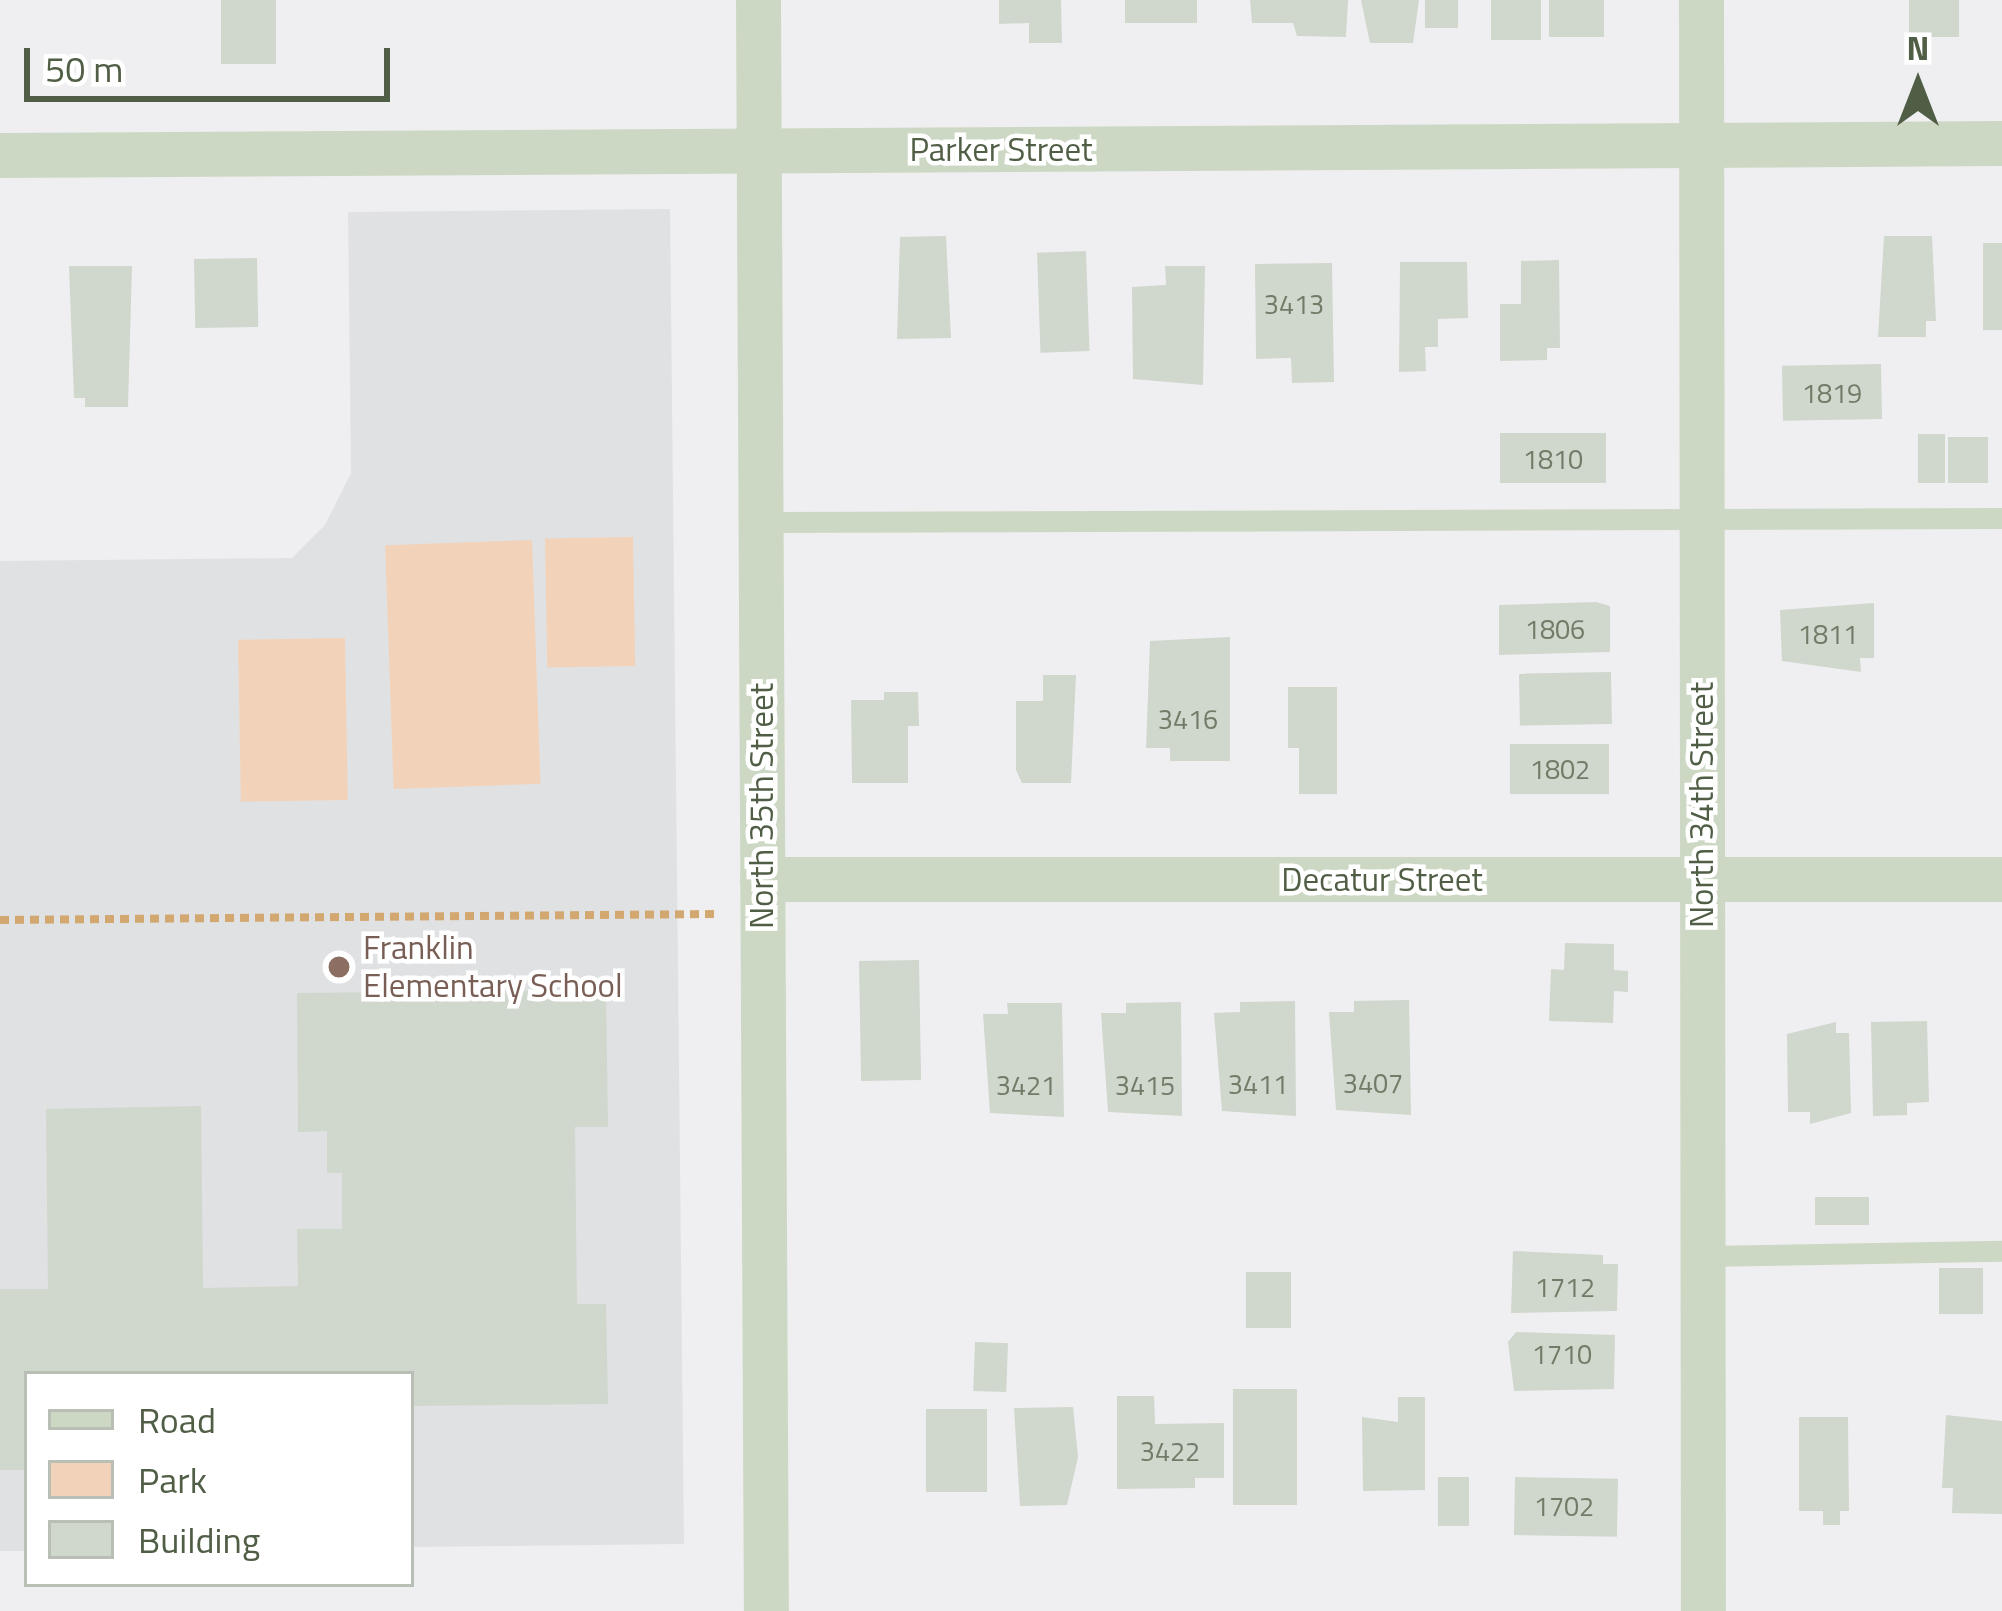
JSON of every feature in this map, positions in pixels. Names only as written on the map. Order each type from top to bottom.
[{"type":"street","name":"North 35th Street","points":[[758,0],[766,1611]]},
{"type":"street","name":"North 34th Street","points":[[1701,0],[1703,1611]]},
{"type":"street","name":"Parker Street","points":[[0,155],[2002,143]]},
{"type":"street","name":"Decatur Street","points":[[762,879],[2002,878]]},
{"type":"lane","points":[[760,522],[2002,518]]},
{"type":"lane","points":[[1703,1256],[2002,1251]]},
{"type":"path","points":[[0,920],[719,914]]},
{"type":"shaded area","name":"Franklin Elementary School","points":[[670,209],[684,1544],[414,1547],[414,1371],[24,1371],[24,1551],[0,1551],[0,561],[292,558],[325,525],[351,473],[348,212]]},
{"type":"green space","points":[[633,537],[635,666],[547,668],[545,539]]},
{"type":"green space","points":[[532,540],[541,784],[394,789],[385,545]]},
{"type":"green space","points":[[345,638],[348,800],[241,802],[238,640]]},
{"type":"building","points":[[221,0],[276,0],[276,64],[221,64]]},
{"type":"building","points":[[999,0],[1061,0],[1062,43],[1029,43],[1029,23],[999,24]]},
{"type":"building","points":[[1125,0],[1197,0],[1197,23],[1125,23]]},
{"type":"building","points":[[1250,0],[1348,0],[1346,37],[1297,36],[1293,23],[1252,23]]},
{"type":"building","points":[[1361,0],[1419,0],[1413,43],[1370,43]]},
{"type":"building","points":[[1425,0],[1458,0],[1458,28],[1425,28]]},
{"type":"building","points":[[1491,0],[1541,0],[1541,40],[1491,40]]},
{"type":"building","points":[[1549,0],[1604,0],[1604,37],[1549,37]]},
{"type":"building","points":[[1909,0],[1959,0],[1959,37],[1909,37]]},
{"type":"building","points":[[946,236],[951,338],[897,339],[900,237]]},
{"type":"building","points":[[1884,236],[1932,236],[1936,321],[1926,321],[1926,337],[1878,337]]},
{"type":"building","points":[[1983,243],[2002,243],[2002,330],[1983,330]]},
{"type":"building","points":[[1086,251],[1089,351],[1041,353],[1037,253]]},
{"type":"building","points":[[257,258],[258,327],[195,328],[194,259]]},
{"type":"building","points":[[1559,260],[1560,348],[1547,348],[1547,360],[1500,361],[1500,304],[1521,304],[1521,261]]},
{"type":"building","points":[[1400,262],[1467,262],[1468,318],[1438,319],[1438,347],[1425,347],[1426,371],[1399,372]]},
{"type":"building","points":[[1332,263],[1334,382],[1292,383],[1291,358],[1256,359],[1255,264]]},
{"type":"building","points":[[69,266],[132,266],[128,407],[85,407],[85,398],[74,398]]},
{"type":"building","points":[[1165,266],[1205,266],[1203,385],[1133,379],[1132,287],[1166,285]]},
{"type":"building","points":[[1881,364],[1882,419],[1783,421],[1782,366]]},
{"type":"building","points":[[1500,433],[1606,433],[1606,483],[1500,483]]},
{"type":"building","points":[[1918,434],[1945,434],[1945,483],[1918,483]]},
{"type":"building","points":[[1948,437],[1988,437],[1988,483],[1948,483]]},
{"type":"building","points":[[1596,602],[1610,606],[1610,652],[1499,655],[1499,605]]},
{"type":"building","points":[[1874,603],[1874,658],[1860,658],[1861,672],[1782,661],[1780,610]]},
{"type":"building","points":[[1230,637],[1230,761],[1170,761],[1170,748],[1146,748],[1150,641]]},
{"type":"building","points":[[1611,672],[1612,724],[1520,726],[1519,674]]},
{"type":"building","points":[[1043,675],[1076,675],[1071,783],[1022,783],[1016,770],[1016,701],[1043,701]]},
{"type":"building","points":[[1288,687],[1337,687],[1337,794],[1299,794],[1299,748],[1288,748]]},
{"type":"building","points":[[884,692],[918,692],[919,726],[908,726],[908,783],[852,783],[851,700],[884,700]]},
{"type":"building","points":[[1510,744],[1609,744],[1609,794],[1510,794]]},
{"type":"building","points":[[1565,943],[1614,944],[1614,970],[1628,971],[1628,992],[1614,991],[1613,1023],[1549,1021],[1551,969],[1564,970]]},
{"type":"building","points":[[919,960],[921,1080],[861,1081],[859,961]]},
{"type":"building","points":[[606,990],[608,1127],[575,1127],[577,1304],[606,1304],[608,1404],[414,1406],[414,1371],[24,1371],[24,1470],[0,1470],[0,1289],[48,1289],[46,1109],[201,1106],[203,1288],[298,1286],[297,1229],[342,1229],[342,1173],[327,1173],[327,1131],[298,1132],[297,993]]},
{"type":"building","points":[[1409,1000],[1411,1115],[1336,1110],[1329,1012],[1354,1012],[1354,1001]]},
{"type":"building","points":[[1295,1001],[1296,1116],[1222,1111],[1214,1013],[1240,1012],[1240,1002]]},
{"type":"building","points":[[1181,1002],[1182,1116],[1108,1112],[1101,1013],[1126,1013],[1126,1003]]},
{"type":"building","points":[[1007,1003],[1062,1003],[1064,1117],[990,1113],[983,1014],[1008,1014]]},
{"type":"building","points":[[1927,1021],[1929,1102],[1907,1103],[1907,1115],[1873,1116],[1871,1022]]},
{"type":"building","points":[[1836,1022],[1836,1033],[1849,1033],[1851,1113],[1810,1124],[1810,1112],[1788,1112],[1787,1034]]},
{"type":"building","points":[[1815,1197],[1869,1197],[1869,1225],[1815,1225]]},
{"type":"building","points":[[1513,1251],[1603,1255],[1603,1264],[1618,1264],[1617,1311],[1511,1313]]},
{"type":"building","points":[[1939,1268],[1983,1268],[1983,1314],[1939,1314]]},
{"type":"building","points":[[1246,1272],[1291,1272],[1291,1328],[1246,1328]]},
{"type":"building","points":[[1516,1332],[1615,1335],[1614,1389],[1514,1391],[1508,1342]]},
{"type":"building","points":[[975,1342],[1008,1343],[1006,1392],[973,1391]]},
{"type":"building","points":[[1233,1389],[1297,1389],[1297,1505],[1233,1505]]},
{"type":"building","points":[[1117,1396],[1154,1396],[1155,1424],[1224,1423],[1224,1478],[1195,1478],[1195,1488],[1117,1489]]},
{"type":"building","points":[[1398,1397],[1425,1397],[1425,1490],[1363,1491],[1362,1417],[1398,1422]]},
{"type":"building","points":[[1073,1407],[1078,1457],[1067,1505],[1020,1506],[1014,1408]]},
{"type":"building","points":[[926,1409],[987,1409],[987,1492],[926,1492]]},
{"type":"building","points":[[1946,1415],[2002,1421],[2002,1514],[1952,1513],[1953,1488],[1942,1488]]},
{"type":"building","points":[[1799,1417],[1848,1417],[1849,1511],[1840,1511],[1840,1525],[1823,1525],[1823,1511],[1799,1511]]},
{"type":"building","points":[[1438,1477],[1469,1477],[1469,1526],[1438,1526]]},
{"type":"building","points":[[1515,1477],[1618,1479],[1617,1537],[1514,1535]]},
{"type":"place","name":"Franklin Elementary School","points":[[339,967]]}]
